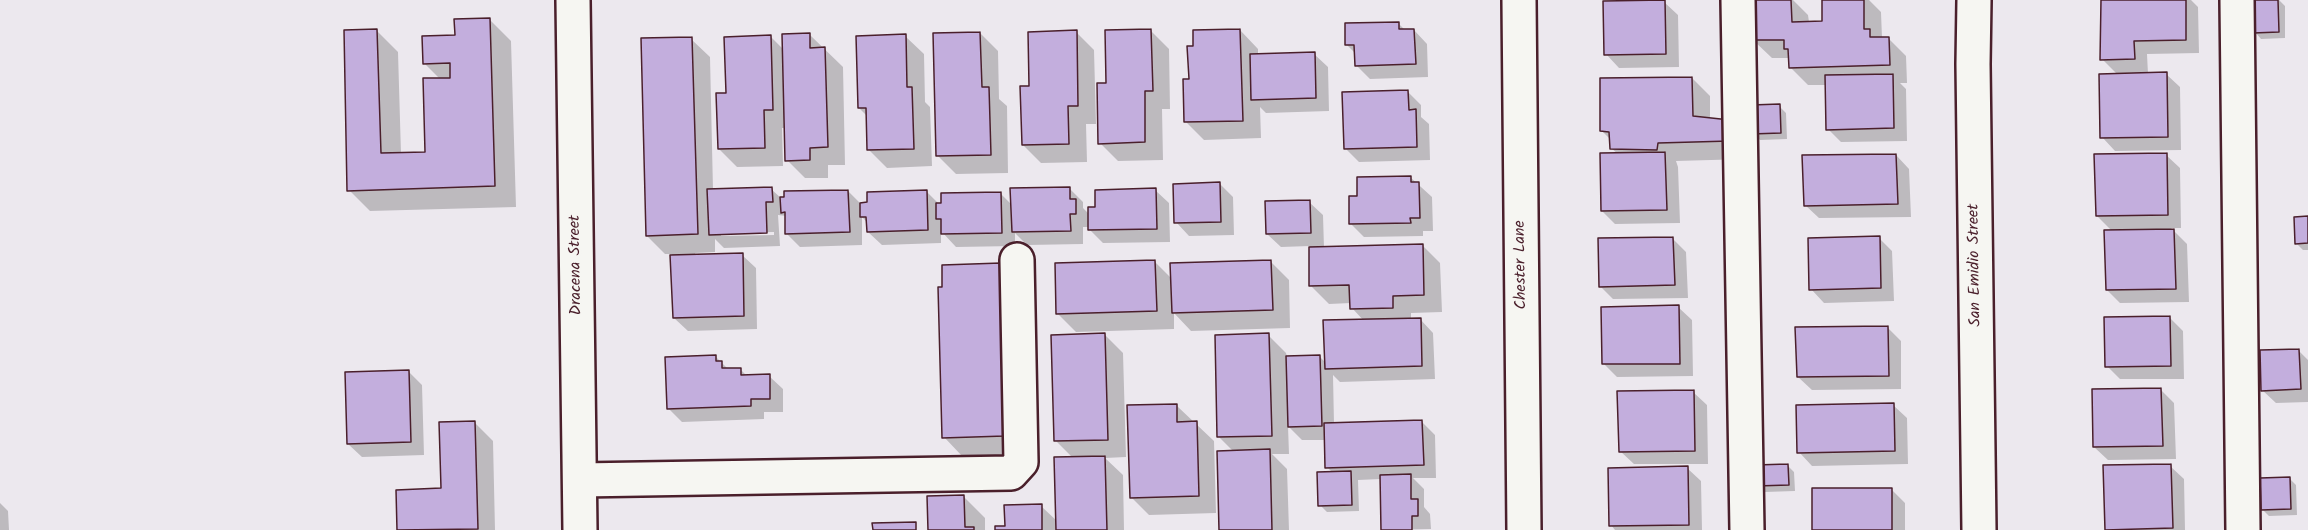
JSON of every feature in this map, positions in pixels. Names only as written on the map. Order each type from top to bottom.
[{"type":"street","name":"Dracena Street","points":[[573,0],[580,530]]},
{"type":"street","name":"Chester Lane","points":[[1519,0],[1524,530]]},
{"type":"street","points":[[1738,0],[1747,530]]},
{"type":"street","name":"San Emidio Street","points":[[1974,0],[1979,530]]},
{"type":"street","points":[[2237,0],[2243,530]]},
{"type":"street","points":[[580,480],[1011,474],[1021,462],[1017,260]]},
{"type":"building","points":[[1665,0],[1666,54],[1604,55],[1603,1]]},
{"type":"building","points":[[1751,0],[1791,0],[1792,22],[1822,21],[1822,0],[1864,0],[1864,29],[1870,29],[1870,37],[1889,37],[1890,65],[1789,68],[1788,49],[1784,49],[1784,40],[1752,40]]},
{"type":"building","points":[[2101,0],[2186,0],[2186,40],[2134,41],[2135,59],[2100,60]]},
{"type":"building","points":[[2252,0],[2278,0],[2279,32],[2253,33]]},
{"type":"building","points":[[490,18],[495,186],[347,191],[344,30],[377,29],[381,153],[425,152],[423,78],[450,78],[450,63],[423,64],[422,36],[455,35],[454,19]]},
{"type":"building","points":[[1399,22],[1399,29],[1414,29],[1416,64],[1355,66],[1354,45],[1345,45],[1345,23]]},
{"type":"building","points":[[1151,29],[1153,91],[1145,91],[1145,142],[1098,144],[1097,83],[1106,83],[1105,30]]},
{"type":"building","points":[[1240,29],[1243,121],[1184,122],[1183,79],[1189,79],[1187,46],[1193,46],[1193,30]]},
{"type":"building","points":[[1077,30],[1078,106],[1068,106],[1069,144],[1022,145],[1020,86],[1029,86],[1028,32]]},
{"type":"building","points":[[980,32],[982,87],[989,87],[991,155],[936,156],[933,33]]},
{"type":"building","points":[[810,33],[810,48],[825,47],[828,147],[810,148],[810,160],[785,161],[782,34]]},
{"type":"building","points":[[906,34],[907,87],[912,87],[914,149],[867,150],[866,108],[858,108],[856,36]]},
{"type":"building","points":[[771,35],[773,110],[764,110],[765,148],[718,149],[716,93],[726,93],[724,37]]},
{"type":"building","points":[[692,37],[698,234],[646,236],[641,38]]},
{"type":"building","points":[[1315,52],[1316,98],[1251,100],[1250,54]]},
{"type":"building","points":[[2167,72],[2168,137],[2100,138],[2099,74]]},
{"type":"building","points":[[1893,74],[1894,128],[1826,130],[1825,75]]},
{"type":"building","points":[[1692,77],[1693,116],[1730,120],[1730,141],[1658,143],[1657,150],[1610,149],[1609,132],[1600,131],[1600,78]]},
{"type":"building","points":[[1408,90],[1409,110],[1416,109],[1417,147],[1344,149],[1342,92]]},
{"type":"building","points":[[1780,104],[1781,133],[1751,134],[1751,105]]},
{"type":"building","points":[[1665,152],[1667,210],[1601,211],[1600,153]]},
{"type":"building","points":[[2167,153],[2168,215],[2096,216],[2094,154]]},
{"type":"building","points":[[1896,154],[1898,204],[1804,206],[1802,155]]},
{"type":"building","points":[[1411,176],[1411,182],[1419,182],[1420,218],[1410,218],[1411,223],[1349,224],[1349,196],[1357,196],[1357,177]]},
{"type":"building","points":[[1220,182],[1221,222],[1174,223],[1173,184]]},
{"type":"building","points":[[772,187],[773,202],[766,202],[767,233],[709,235],[707,189]]},
{"type":"building","points":[[1070,187],[1070,199],[1076,199],[1076,214],[1070,214],[1071,231],[1012,232],[1010,188]]},
{"type":"building","points":[[1156,188],[1157,229],[1088,230],[1088,207],[1095,207],[1095,190]]},
{"type":"building","points":[[848,190],[850,232],[785,234],[785,212],[781,213],[780,197],[784,197],[784,191]]},
{"type":"building","points":[[927,190],[928,230],[867,232],[866,217],[860,217],[860,203],[867,202],[867,192]]},
{"type":"building","points":[[1001,192],[1002,233],[941,234],[941,219],[936,219],[936,203],[941,203],[941,193]]},
{"type":"building","points":[[1310,200],[1311,233],[1266,234],[1265,201]]},
{"type":"building","points":[[2308,216],[2308,243],[2295,244],[2294,217]]},
{"type":"building","points":[[2174,229],[2176,289],[2106,290],[2104,230]]},
{"type":"building","points":[[1880,236],[1881,288],[1809,290],[1808,238]]},
{"type":"building","points":[[1673,237],[1675,285],[1599,287],[1598,238]]},
{"type":"building","points":[[1423,244],[1424,295],[1393,296],[1393,308],[1350,309],[1349,285],[1309,286],[1309,247]]},
{"type":"building","points":[[743,253],[744,316],[673,318],[670,255]]},
{"type":"building","points":[[1155,260],[1157,311],[1056,314],[1055,263]]},
{"type":"building","points":[[1271,260],[1273,310],[1172,313],[1170,263]]},
{"type":"building","points":[[1001,263],[1005,436],[942,438],[938,287],[942,287],[942,265]]},
{"type":"building","points":[[1679,305],[1680,364],[1602,364],[1601,307]]},
{"type":"building","points":[[2170,316],[2171,366],[2105,367],[2104,317]]},
{"type":"building","points":[[1421,318],[1422,366],[1325,369],[1323,320]]},
{"type":"building","points":[[1888,326],[1889,376],[1797,377],[1795,327]]},
{"type":"building","points":[[1105,333],[1108,440],[1054,441],[1051,335]]},
{"type":"building","points":[[1269,333],[1272,436],[1217,437],[1215,335]]},
{"type":"building","points":[[2299,349],[2301,389],[2261,391],[2260,350]]},
{"type":"building","points":[[716,355],[716,361],[722,361],[722,368],[741,368],[741,375],[770,374],[770,399],[751,399],[751,406],[667,409],[665,357]]},
{"type":"building","points":[[1320,355],[1322,426],[1288,427],[1286,356]]},
{"type":"building","points":[[409,370],[411,442],[347,444],[345,372]]},
{"type":"building","points":[[2161,388],[2163,446],[2093,447],[2092,389]]},
{"type":"building","points":[[1694,390],[1695,451],[1619,452],[1617,391]]},
{"type":"building","points":[[1894,403],[1895,451],[1797,453],[1796,405]]},
{"type":"building","points":[[1177,404],[1177,422],[1197,421],[1199,496],[1130,498],[1127,405]]},
{"type":"building","points":[[1422,420],[1424,465],[1325,468],[1324,423]]},
{"type":"building","points":[[475,421],[478,529],[397,530],[396,490],[441,488],[439,422]]},
{"type":"building","points":[[1270,449],[1272,530],[1219,530],[1217,451]]},
{"type":"building","points":[[1105,456],[1107,530],[1056,530],[1054,457]]},
{"type":"building","points":[[1788,464],[1789,485],[1756,486],[1755,465]]},
{"type":"building","points":[[2171,464],[2173,528],[2105,530],[2103,465]]},
{"type":"building","points":[[1688,466],[1689,525],[1609,526],[1608,468]]},
{"type":"building","points":[[1351,471],[1352,505],[1318,506],[1317,472]]},
{"type":"building","points":[[1411,474],[1411,499],[1418,499],[1418,516],[1412,516],[1412,530],[1381,530],[1380,475]]},
{"type":"building","points":[[2290,477],[2291,509],[2261,510],[2260,478]]},
{"type":"building","points":[[1812,488],[1892,488],[1892,530],[1812,530]]},
{"type":"building","points":[[964,495],[965,527],[974,527],[974,530],[928,530],[927,496]]},
{"type":"building","points":[[1042,504],[1042,530],[995,530],[995,526],[1005,526],[1004,505]]},
{"type":"building","points":[[916,522],[916,530],[873,530],[872,523]]}]
